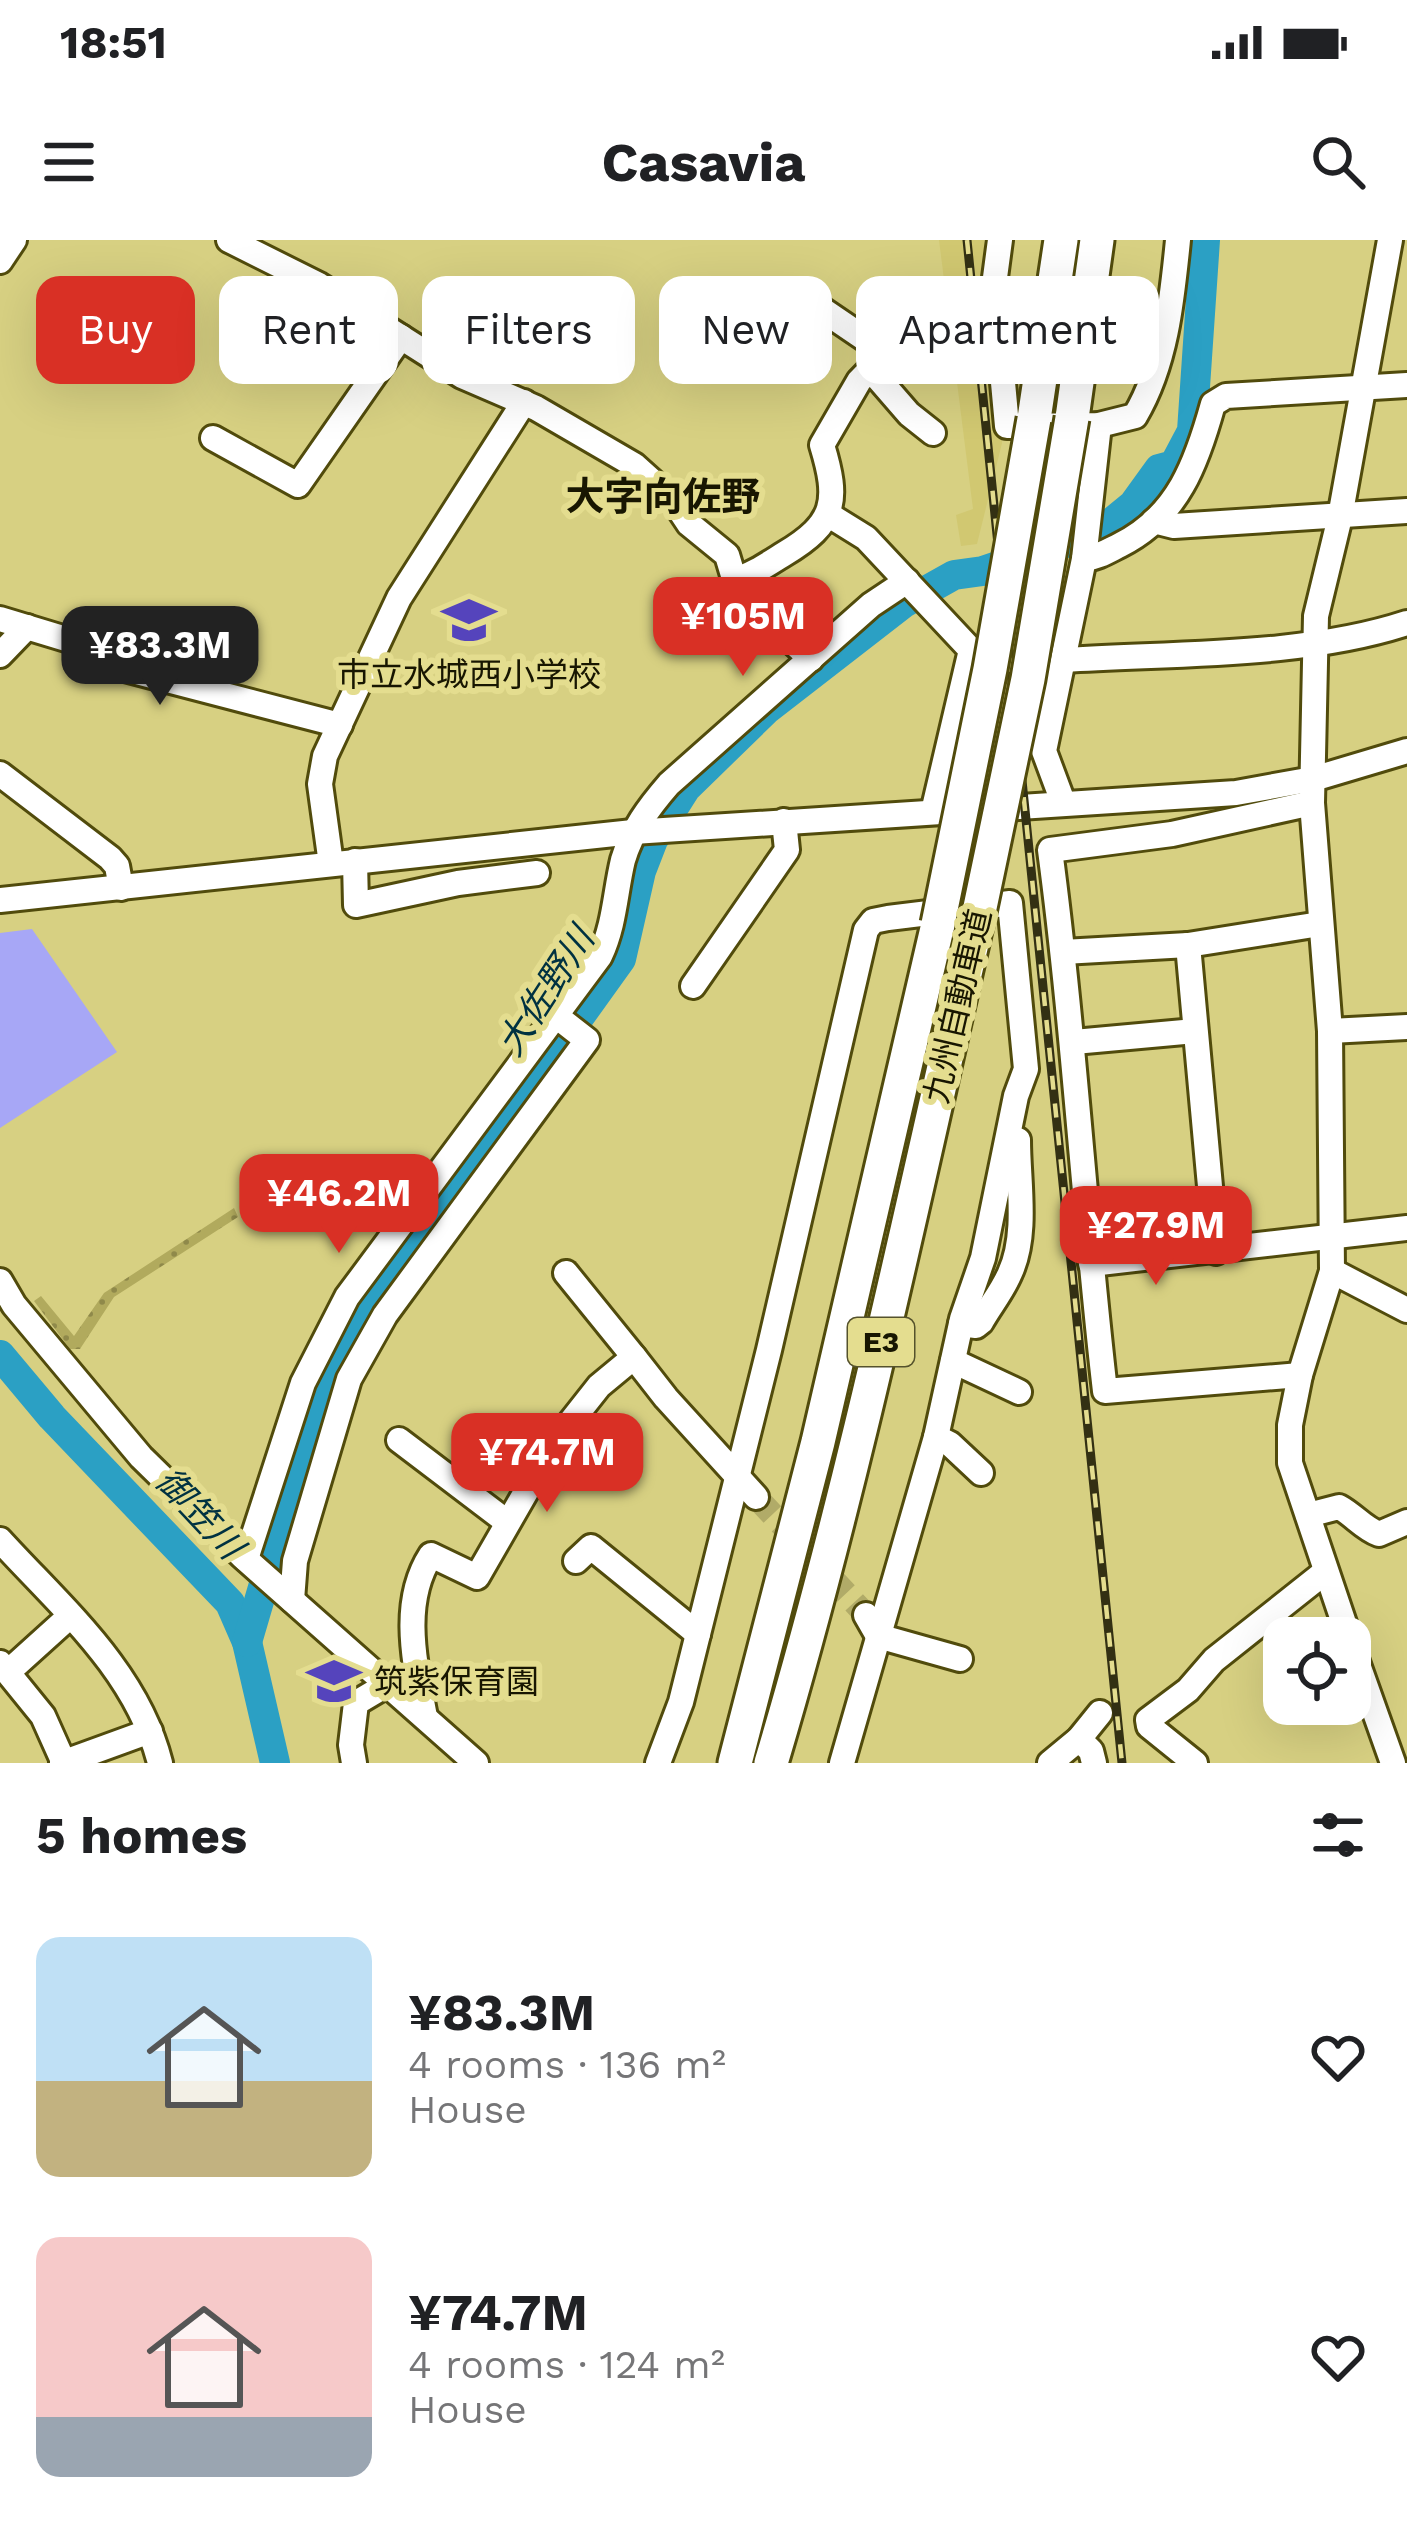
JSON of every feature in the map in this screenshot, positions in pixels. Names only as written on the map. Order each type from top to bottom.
[{"type":"highway","name":"九州自動車道","points":[[735,1763],[818,1442],[926,920],[990,669],[1060,240]]},
{"type":"highway","name":"九州自動車道","points":[[771,1763],[850,1474],[978,917],[1085,421],[1097,240]]},
{"type":"street","points":[[0,261],[14,240]]},
{"type":"street","points":[[230,240],[319,285],[462,376],[601,443],[656,482],[689,524],[727,555],[738,592],[811,659]]},
{"type":"street","points":[[1000,240],[993,284],[1007,427],[1135,416],[1150,391],[1172,302],[1178,240]]},
{"type":"street","points":[[1341,1617],[1290,1463],[1290,1425],[1300,1375],[1333,1271],[1330,1031],[1312,791],[1316,616],[1395,252]]},
{"type":"street","points":[[213,438],[298,485],[401,337]]},
{"type":"street","points":[[734,580],[816,533],[829,515],[833,494],[821,445],[859,384]]},
{"type":"street","points":[[883,384],[933,433]]},
{"type":"street","points":[[1084,559],[1128,541],[1171,505],[1198,459],[1214,404],[1226,396],[1407,385]]},
{"type":"street","points":[[524,402],[399,598],[321,769],[356,905],[458,883],[537,873]]},
{"type":"street","points":[[1064,802],[1044,751],[1084,559],[1085,421]]},
{"type":"street","points":[[1154,521],[1174,526],[1407,512]]},
{"type":"street","points":[[829,515],[866,538],[971,650],[933,812]]},
{"type":"street","points":[[248,1561],[303,1383],[347,1297],[607,941],[633,832],[669,784],[871,605],[907,581]]},
{"type":"street","points":[[0,619],[88,647],[117,667],[340,725]]},
{"type":"street","points":[[1065,660],[1315,644],[1369,636],[1407,623]]},
{"type":"street","points":[[0,655],[27,626]]},
{"type":"street","points":[[1300,1375],[1105,1391],[1090,1264],[1074,1042],[1050,850],[1172,834],[1312,791],[1407,751]]},
{"type":"street","points":[[0,774],[118,866],[121,888]]},
{"type":"street","points":[[0,900],[633,832],[1064,802],[1312,791]]},
{"type":"street","points":[[1169,800],[1172,834]]},
{"type":"street","points":[[693,986],[787,850],[784,820]]},
{"type":"street","points":[[658,1763],[681,1702],[698,1634],[866,930],[873,921],[926,920],[1010,903],[1026,1069],[1011,1120],[1018,1128],[1016,1258],[981,1322],[961,1324],[936,1437],[872,1626],[842,1763]]},
{"type":"street","points":[[1064,952],[1188,945],[1320,924]]},
{"type":"street","points":[[1188,945],[1216,1252]]},
{"type":"street","points":[[289,1597],[349,1379],[385,1315],[587,1040],[555,1015]]},
{"type":"street","points":[[1330,1031],[1407,1028]]},
{"type":"street","points":[[1074,1042],[1195,1030]]},
{"type":"street","points":[[1090,1264],[1407,1228]]},
{"type":"street","points":[[1333,1271],[1407,1310]]},
{"type":"street","points":[[566,1273],[665,1398],[756,1497]]},
{"type":"street","points":[[0,1281],[14,1305],[110,1423],[248,1561],[476,1763]]},
{"type":"street","points":[[425,1717],[415,1654],[414,1585],[431,1556],[477,1577],[554,1444],[599,1386],[634,1357]]},
{"type":"street","points":[[952,1361],[1019,1392]]},
{"type":"street","points":[[936,1437],[981,1473]]},
{"type":"street","points":[[400,1439],[507,1522]]},
{"type":"street","points":[[1308,1515],[1339,1508],[1379,1534],[1407,1522]]},
{"type":"street","points":[[0,1540],[121,1673],[160,1763]]},
{"type":"street","points":[[576,1561],[591,1547],[698,1634]]},
{"type":"street","points":[[1195,1763],[1149,1726],[1148,1720],[1325,1571]]},
{"type":"street","points":[[70,1616],[4,1668],[43,1716],[64,1763],[150,1731]]},
{"type":"street","points":[[872,1626],[960,1659]]},
{"type":"street","points":[[354,1763],[356,1703],[388,1684]]},
{"type":"street","points":[[1371,1702],[1393,1763]]},
{"type":"street","points":[[1050,1763],[1100,1713]]},
{"type":"street","points":[[1079,1739],[1091,1751],[1094,1763]]},
{"type":"shaded area","points":[[939,240],[984,240],[987,276],[944,276]]},
{"type":"shaded area","points":[[957,384],[997,384],[1002,443],[977,544],[961,546],[956,515],[973,509]]},
{"type":"shaded area","points":[[234,1208],[238,1217],[114,1297],[80,1349],[70,1349],[34,1301],[41,1296],[74,1336],[104,1293]]},
{"type":"building","points":[[32,929],[117,1052],[0,1128],[0,933]]},
{"type":"waterway","name":"大佐野川","points":[[247,1642],[327,1369],[621,959],[641,871],[653,840],[686,788],[766,710],[904,603],[954,575],[983,571],[1101,531],[1133,505],[1159,469],[1174,465],[1192,431],[1205,240]]},
{"type":"waterway","name":"御笠川","points":[[0,1355],[52,1417],[230,1603],[247,1642],[275,1763]]},
{"type":"tunnel","points":[[756,1497],[866,1615]]},
{"type":"railway","points":[[967,240],[1122,1763]]},
{"type":"place","name":"市立水城西小学校","points":[[469,620]]},
{"type":"place","name":"筑紫保育園","points":[[334,1681]]},
{"type":"district","name":"大字向佐野","points":[[663,496]]}]
